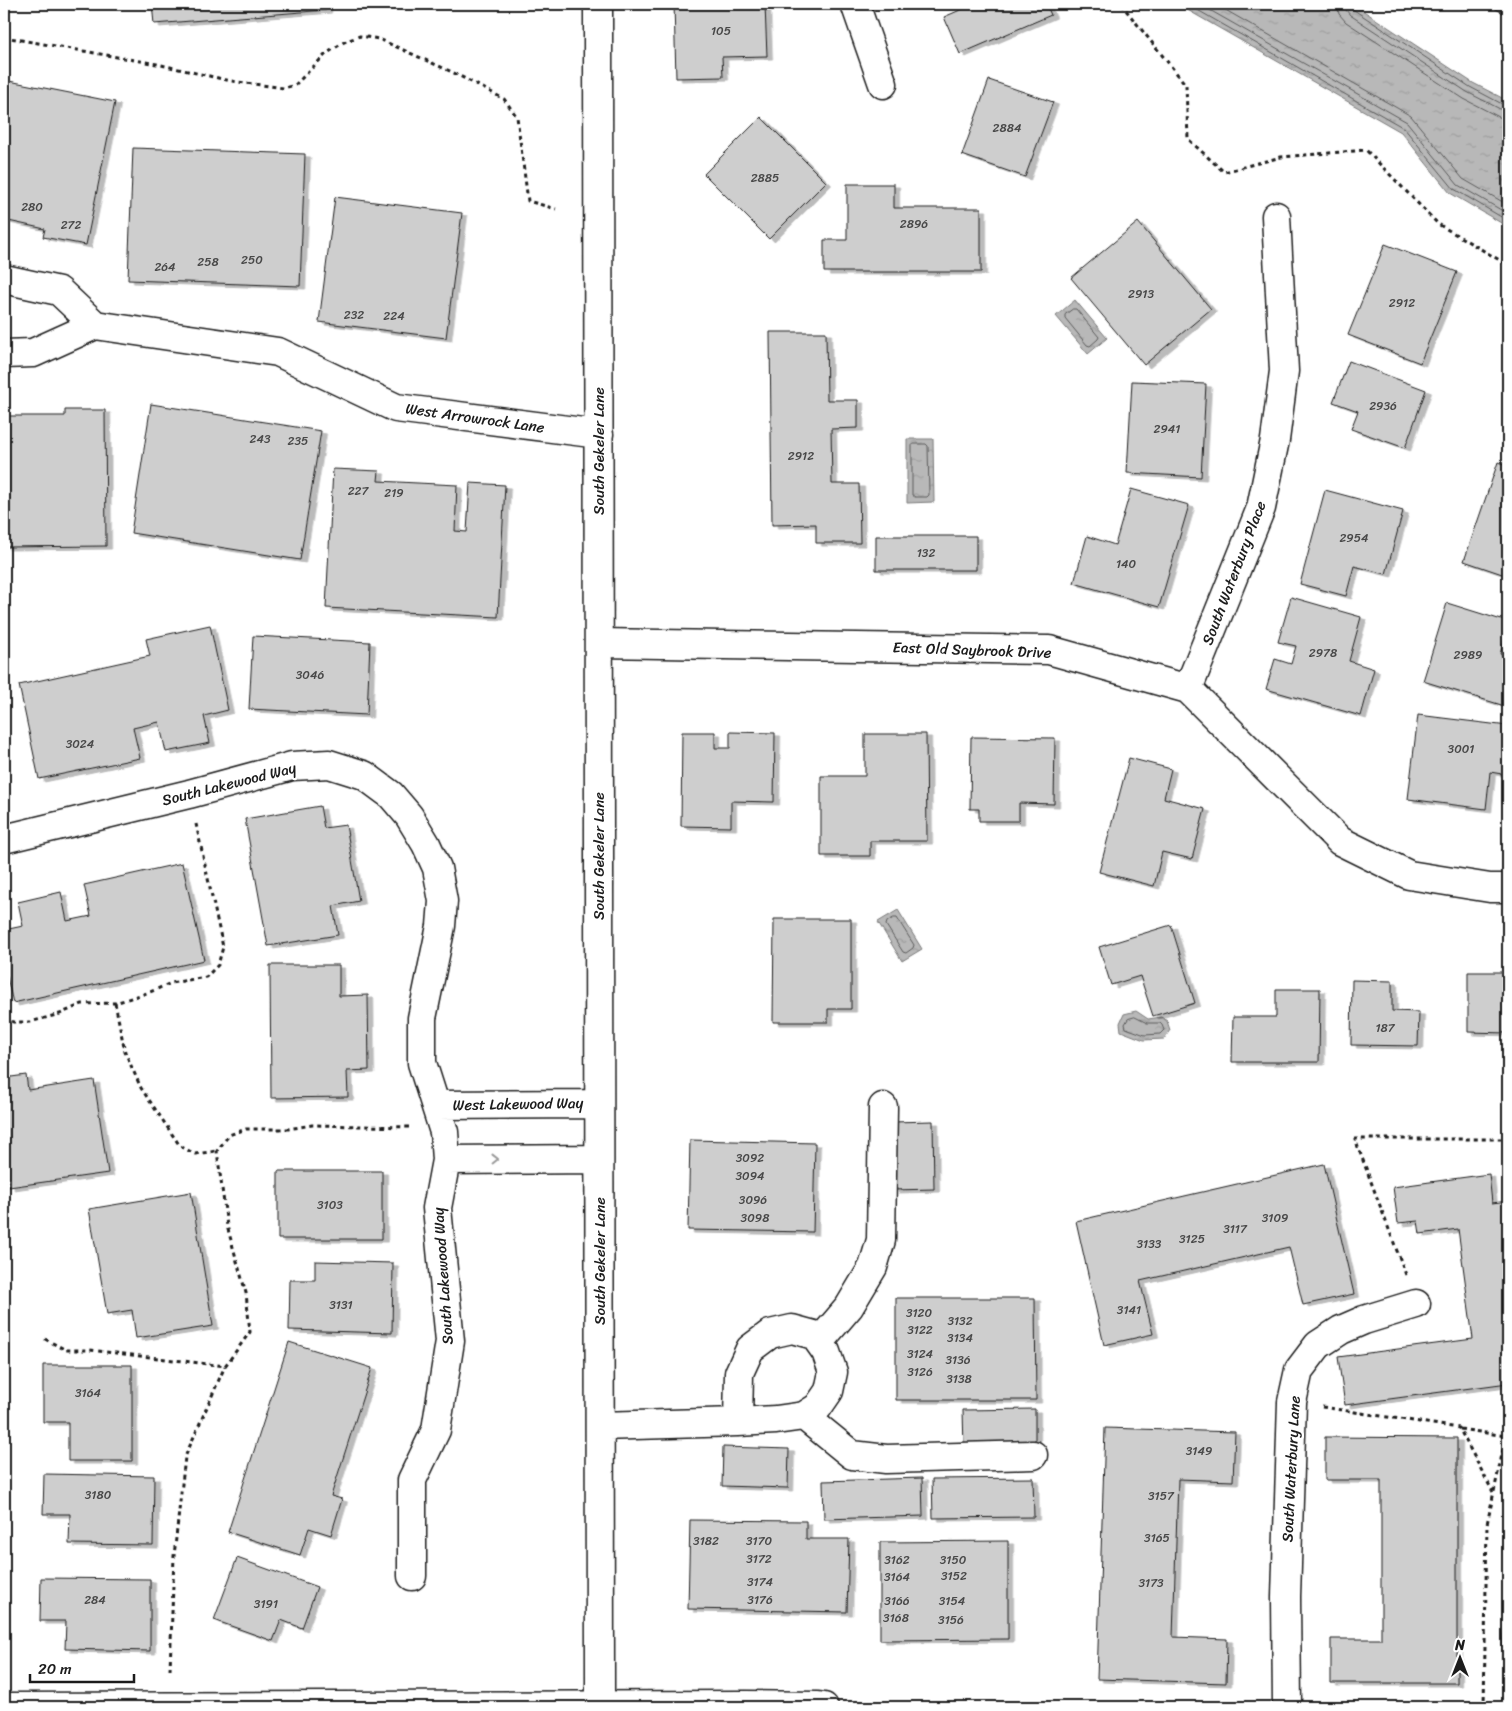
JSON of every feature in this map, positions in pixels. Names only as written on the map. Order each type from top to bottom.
[{"type":"street","name":"South Gekeler Lane","points":[[598,4],[600,1706]]},
{"type":"street","points":[[855,4],[883,84]]},
{"type":"street","name":"South Waterbury Place","points":[[1188,689],[1261,508],[1275,440],[1284,371],[1276,216]]},
{"type":"street","points":[[4,279],[59,291],[95,325],[33,353],[4,354]]},
{"type":"street","name":"West Arrowrock Lane","points":[[95,325],[278,352],[396,408],[598,434]]},
{"type":"street","name":"East Old Saybrook Drive","points":[[599,643],[1049,650],[1188,689],[1340,841],[1409,875],[1490,888],[1508,888]]},
{"type":"street","name":"South Lakewood Way","points":[[4,838],[189,794],[292,766],[329,764],[364,775],[391,795],[409,816],[426,844],[437,868],[443,901],[441,926],[422,1018],[422,1063],[444,1132],[446,1160],[437,1208],[450,1341],[436,1430],[412,1480],[412,1576]]},
{"type":"street","name":"West Lakewood Way","points":[[436,1105],[599,1104]]},
{"type":"street","points":[[819,1342],[849,1307],[873,1267],[882,1240],[883,1107]]},
{"type":"street","points":[[446,1160],[599,1159]]},
{"type":"street","name":"South Waterbury Lane","points":[[1287,1707],[1286,1597],[1292,1402],[1299,1370],[1318,1345],[1340,1330],[1364,1320],[1416,1304]]},
{"type":"street","points":[[600,1426],[738,1422],[804,1416],[818,1407],[829,1391],[833,1372],[826,1352],[814,1335],[792,1329],[770,1334],[750,1349],[739,1373],[738,1422]]},
{"type":"street","points":[[804,1416],[852,1455],[886,1459],[1033,1456]]},
{"type":"street","points":[[4,1707],[746,1704],[824,1707]]},
{"type":"path","points":[[1121,4],[1186,85],[1188,139],[1224,172],[1281,157],[1366,150],[1438,224],[1508,265]]},
{"type":"path","points":[[4,37],[157,64],[231,81],[284,88],[295,85],[326,54],[344,42],[360,36],[379,39],[504,98],[517,117],[528,201],[556,209]]},
{"type":"path","points":[[4,1018],[14,1022],[30,1022],[60,1014],[82,1004],[116,1005],[171,983],[206,977],[218,965],[223,948],[195,820]]},
{"type":"path","points":[[116,1005],[125,1052],[141,1088],[180,1146],[195,1154],[217,1151]]},
{"type":"path","points":[[170,1670],[174,1556],[185,1457],[225,1366],[250,1332],[246,1293],[227,1226],[217,1151],[229,1135],[246,1129],[288,1129],[312,1125],[411,1126]]},
{"type":"path","points":[[1416,1304],[1355,1139],[1508,1139]]},
{"type":"path","points":[[45,1340],[66,1350],[90,1350],[225,1366]]},
{"type":"path","points":[[1292,1402],[1507,1435],[1487,1524],[1484,1707]]},
{"type":"path","points":[[1460,1428],[1494,1493]]},
{"type":"water","points":[[1177,4],[1353,4],[1473,83],[1508,101],[1508,227],[1450,193],[1401,132]]},
{"type":"water","points":[[1075,300],[1107,338],[1088,354],[1056,316]]},
{"type":"water","points":[[907,439],[933,439],[934,502],[907,503]]},
{"type":"water","points":[[898,910],[922,949],[902,961],[878,922]]},
{"type":"water","points":[[1136,1011],[1148,1019],[1161,1017],[1167,1021],[1170,1030],[1164,1039],[1144,1040],[1121,1031],[1120,1023],[1124,1014]]},
{"type":"building","points":[[152,4],[326,4],[326,10],[154,24]]},
{"type":"building","points":[[674,4],[716,4],[716,6],[765,5],[767,56],[722,57],[723,77],[676,78]]},
{"type":"building","points":[[974,4],[1046,4],[1051,15],[960,54],[944,17]]},
{"type":"building","points":[[1487,4],[1508,4],[1508,13],[1507,15]]},
{"type":"building","points":[[4,80],[115,102],[86,245],[43,237],[45,229],[4,220]]},
{"type":"building","points":[[989,80],[1053,102],[1025,177],[962,155]]},
{"type":"building","points":[[761,117],[826,182],[769,239],[704,174]]},
{"type":"building","points":[[133,148],[305,154],[300,286],[128,280]]},
{"type":"building","points":[[847,184],[894,184],[894,208],[981,208],[981,272],[824,272],[824,240],[847,240]]},
{"type":"building","points":[[335,197],[462,213],[446,338],[319,322]]},
{"type":"building","points":[[1138,222],[1211,309],[1144,365],[1071,278]]},
{"type":"building","points":[[1385,244],[1457,272],[1420,363],[1348,335]]},
{"type":"building","points":[[770,332],[826,332],[827,400],[858,400],[858,428],[831,429],[832,484],[859,484],[860,543],[816,543],[816,524],[772,525]]},
{"type":"building","points":[[1349,361],[1426,390],[1405,448],[1351,429],[1358,411],[1333,402]]},
{"type":"building","points":[[1132,381],[1206,384],[1201,477],[1127,473]]},
{"type":"building","points":[[151,404],[321,431],[300,560],[131,533]]},
{"type":"building","points":[[65,410],[105,410],[106,546],[4,547],[4,416],[65,416]]},
{"type":"building","points":[[1498,462],[1508,466],[1508,576],[1464,561]]},
{"type":"building","points":[[333,469],[379,471],[378,481],[457,485],[455,531],[467,532],[470,483],[505,485],[498,617],[326,608]]},
{"type":"building","points":[[1131,489],[1189,505],[1159,607],[1074,583],[1087,536],[1115,545]]},
{"type":"building","points":[[1325,490],[1403,511],[1386,574],[1354,566],[1346,596],[1300,584]]},
{"type":"building","points":[[876,536],[976,536],[976,570],[876,570]]},
{"type":"building","points":[[1291,597],[1361,617],[1349,661],[1374,669],[1361,716],[1266,689],[1275,659],[1291,664],[1296,646],[1278,642]]},
{"type":"building","points":[[1447,603],[1508,622],[1500,654],[1508,657],[1508,707],[1423,681]]},
{"type":"building","points":[[210,625],[228,710],[204,716],[210,743],[166,752],[159,722],[133,728],[140,758],[39,779],[19,685],[150,656],[146,639]]},
{"type":"building","points":[[253,636],[370,642],[367,715],[249,709]]},
{"type":"building","points":[[1418,715],[1508,726],[1508,775],[1490,772],[1486,809],[1408,799]]},
{"type":"building","points":[[682,732],[715,732],[715,748],[730,748],[730,732],[775,733],[774,802],[731,801],[731,827],[681,826]]},
{"type":"building","points":[[865,734],[926,734],[927,841],[870,841],[870,856],[821,856],[821,776],[865,776]]},
{"type":"building","points":[[971,737],[1055,738],[1054,804],[1019,803],[1019,821],[979,821],[979,809],[970,809]]},
{"type":"building","points":[[1129,758],[1171,769],[1164,798],[1205,809],[1192,859],[1162,852],[1154,886],[1099,872]]},
{"type":"building","points":[[320,806],[324,828],[346,825],[359,901],[333,906],[338,935],[268,946],[245,819]]},
{"type":"building","points":[[182,863],[204,960],[13,1003],[4,964],[4,930],[23,926],[18,902],[61,892],[67,921],[91,916],[84,885]]},
{"type":"building","points":[[774,919],[851,919],[851,1009],[828,1009],[828,1022],[773,1022]]},
{"type":"building","points":[[1171,925],[1195,1003],[1153,1016],[1140,976],[1111,985],[1099,947]]},
{"type":"building","points":[[270,965],[339,965],[339,996],[368,995],[369,1070],[347,1071],[348,1097],[271,1098]]},
{"type":"building","points":[[1468,972],[1508,972],[1508,1033],[1468,1032]]},
{"type":"building","points":[[1352,980],[1392,981],[1392,1011],[1419,1012],[1418,1046],[1351,1045]]},
{"type":"building","points":[[1276,989],[1320,989],[1319,1062],[1232,1062],[1233,1017],[1276,1017]]},
{"type":"building","points":[[26,1075],[28,1090],[94,1080],[108,1173],[9,1187],[6,1161],[4,1161],[4,1078]]},
{"type":"building","points":[[933,1121],[934,1189],[893,1190],[892,1122]]},
{"type":"building","points":[[690,1140],[815,1143],[813,1232],[688,1230]]},
{"type":"building","points":[[1324,1164],[1354,1294],[1303,1305],[1289,1247],[1140,1281],[1153,1334],[1104,1345],[1076,1221]]},
{"type":"building","points":[[278,1171],[382,1171],[382,1239],[278,1239]]},
{"type":"building","points":[[1489,1174],[1492,1203],[1508,1201],[1508,1383],[1345,1405],[1338,1357],[1473,1339],[1458,1229],[1420,1234],[1418,1221],[1398,1223],[1393,1187]]},
{"type":"building","points":[[191,1192],[213,1326],[136,1338],[132,1310],[107,1314],[89,1209]]},
{"type":"building","points":[[315,1261],[393,1263],[392,1333],[289,1330],[290,1280],[315,1280]]},
{"type":"building","points":[[896,1298],[1035,1298],[1036,1400],[896,1400]]},
{"type":"building","points":[[289,1342],[372,1368],[331,1496],[342,1499],[331,1535],[309,1528],[300,1555],[228,1532]]},
{"type":"building","points":[[43,1365],[132,1365],[132,1461],[68,1461],[68,1422],[43,1422]]},
{"type":"building","points":[[1035,1409],[1035,1448],[964,1449],[963,1410]]},
{"type":"building","points":[[1105,1428],[1235,1432],[1233,1481],[1178,1479],[1173,1637],[1227,1639],[1226,1683],[1097,1679]]},
{"type":"building","points":[[1325,1437],[1457,1438],[1457,1683],[1331,1683],[1331,1639],[1381,1639],[1381,1480],[1325,1480]]},
{"type":"building","points":[[723,1447],[789,1449],[788,1488],[722,1486]]},
{"type":"building","points":[[44,1474],[154,1476],[153,1545],[69,1544],[70,1514],[43,1514]]},
{"type":"building","points":[[922,1478],[923,1516],[824,1519],[823,1481]]},
{"type":"building","points":[[1033,1478],[1034,1517],[933,1518],[932,1479]]},
{"type":"building","points":[[690,1520],[806,1521],[806,1539],[849,1539],[847,1612],[688,1609]]},
{"type":"building","points":[[1008,1541],[1008,1639],[880,1640],[880,1542]]},
{"type":"building","points":[[237,1558],[317,1587],[302,1628],[281,1620],[273,1641],[214,1620]]},
{"type":"building","points":[[1507,1564],[1508,1659],[1502,1659]]},
{"type":"building","points":[[41,1578],[150,1579],[150,1651],[65,1649],[66,1621],[40,1621]]}]
